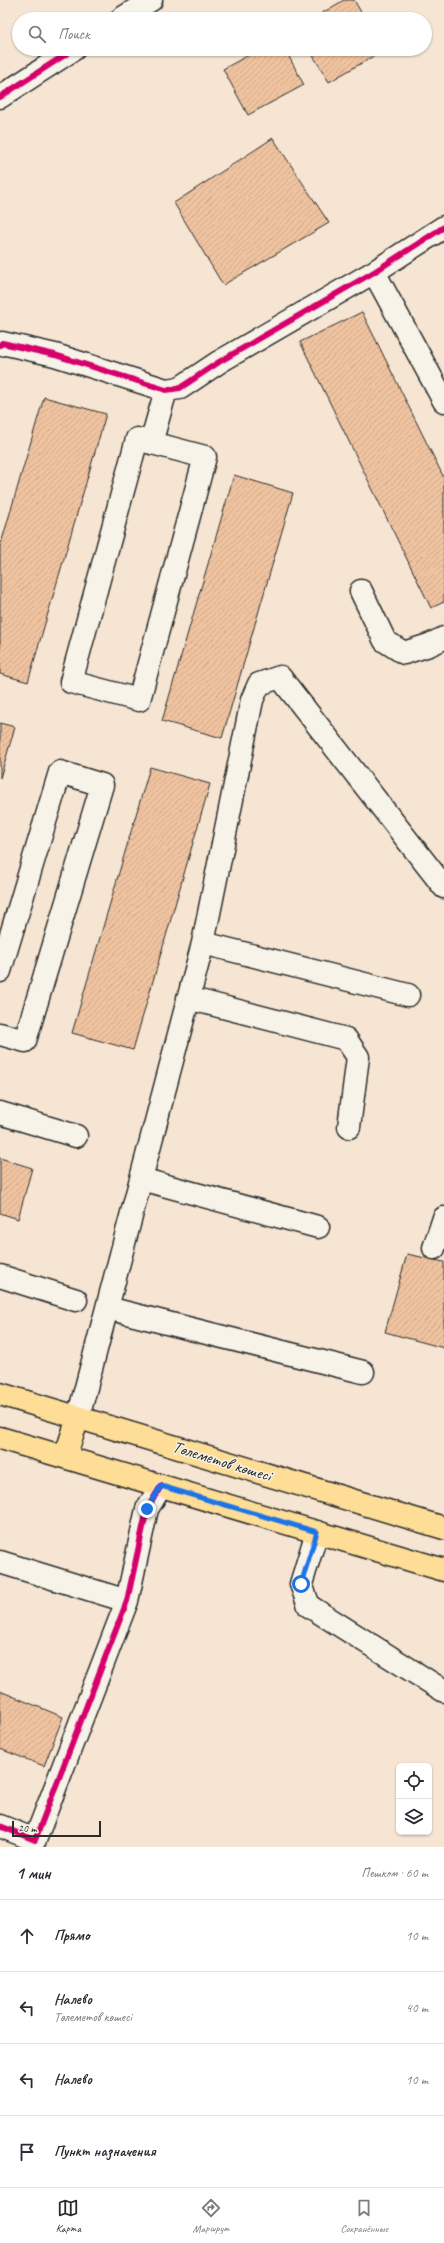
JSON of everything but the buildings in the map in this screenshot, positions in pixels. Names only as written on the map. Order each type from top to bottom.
[{"type":"main road","name":"Төлеметов көшесі","points":[[0,1394],[444,1528]]},
{"type":"main road","points":[[65,1457],[78,1418]]},
{"type":"main road","points":[[0,1438],[444,1570]]},
{"type":"street","points":[[132,12],[151,0]]},
{"type":"street","points":[[0,97],[63,56]]},
{"type":"street","points":[[0,343],[55,355],[166,390],[180,388],[219,362],[374,272],[444,227]]},
{"type":"street","points":[[374,272],[444,401]]},
{"type":"street","points":[[152,443],[166,390]]},
{"type":"street","points":[[137,439],[152,443],[205,458],[139,700],[71,682],[137,439]]},
{"type":"street","points":[[361,590],[385,641],[404,653],[429,645],[444,638]]},
{"type":"street","points":[[78,1418],[203,943],[252,700],[259,684],[280,677],[444,887]]},
{"type":"street","points":[[0,971],[60,772],[102,785],[25,1041],[0,1034]]},
{"type":"street","points":[[203,943],[408,995]]},
{"type":"street","points":[[188,998],[346,1039],[358,1057],[349,1127]]},
{"type":"street","points":[[0,1113],[76,1136]]},
{"type":"street","points":[[141,1180],[318,1227]]},
{"type":"street","points":[[434,1248],[444,1218]]},
{"type":"street","points":[[0,1276],[76,1300]]},
{"type":"street","points":[[107,1308],[363,1372]]},
{"type":"street","points":[[0,1826],[33,1843],[126,1601],[147,1509],[161,1486]]},
{"type":"street","points":[[317,1532],[301,1584],[310,1606],[444,1691]]},
{"type":"street","points":[[0,1562],[126,1601]]},
{"type":"cycle path","points":[[0,97],[63,56]]},
{"type":"cycle path","points":[[0,345],[2,343],[55,355],[166,390],[180,388],[219,362],[374,272],[444,227]]},
{"type":"cycle path","points":[[0,1826],[35,1840],[127,1601],[147,1509],[161,1486]]},
{"type":"route","points":[[147,1509],[161,1486],[317,1532],[301,1584]]}]
